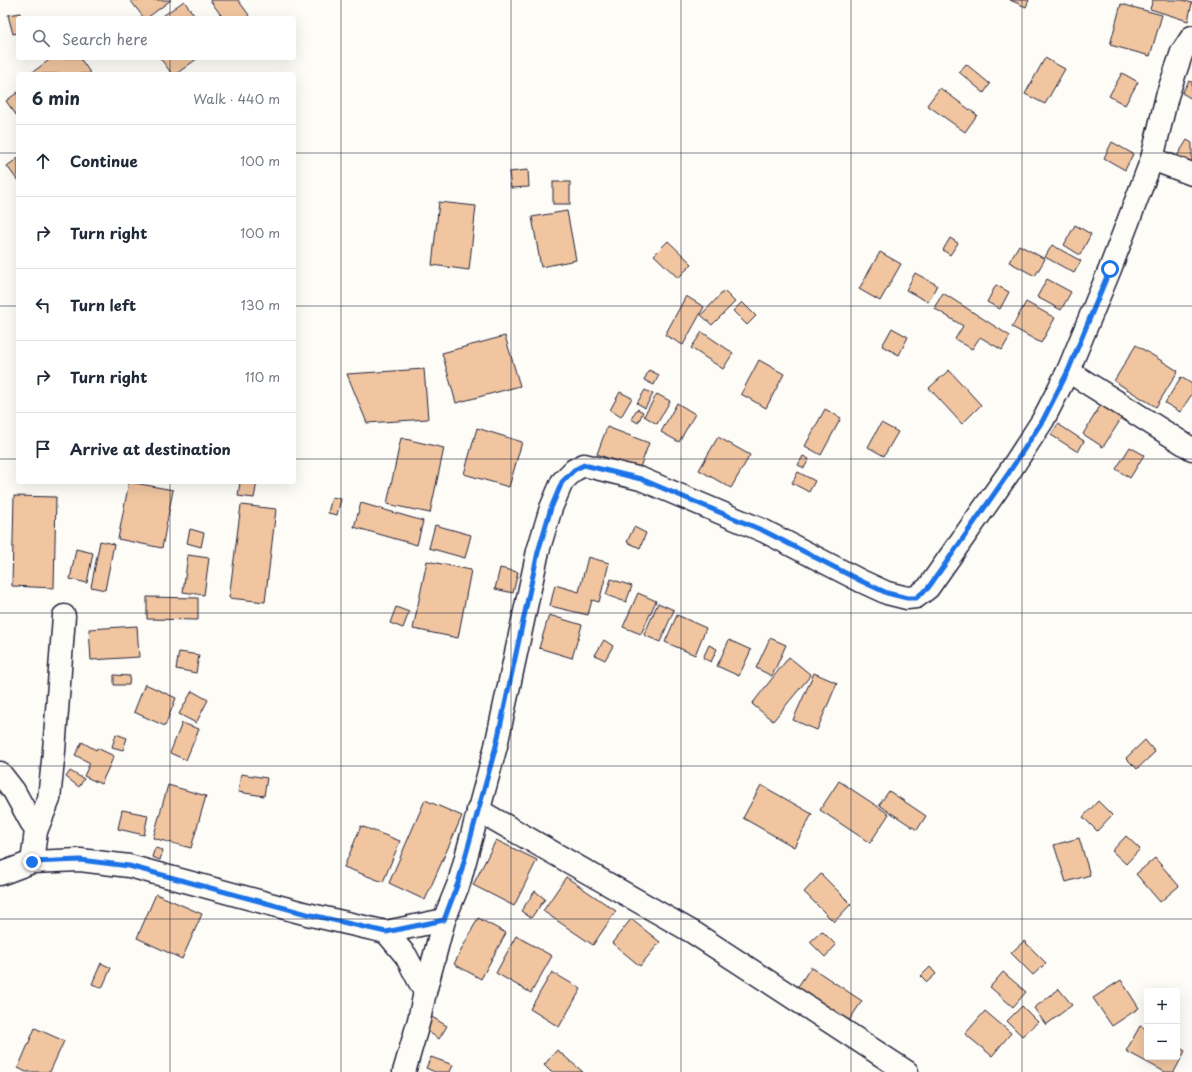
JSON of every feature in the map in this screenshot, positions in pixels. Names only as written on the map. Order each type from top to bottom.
[{"type":"street","points":[[404,1072],[419,1020],[444,920],[458,883],[496,746],[540,544],[551,508],[562,482],[574,470],[584,465],[641,479],[764,531],[887,593],[907,598],[916,598],[928,588],[1008,474],[1043,420],[1068,371],[1110,269],[1152,159],[1167,96],[1182,52],[1192,37]]},
{"type":"street","points":[[1152,159],[1192,174]]},
{"type":"street","points":[[1068,371],[1192,448]]},
{"type":"street","points":[[32,862],[36,831],[49,799],[64,616]]},
{"type":"street","points":[[0,773],[14,791],[36,831]]},
{"type":"street","points":[[478,810],[694,933],[907,1072]]},
{"type":"street","points":[[0,874],[32,862],[80,860],[129,866],[307,914],[386,932],[444,920]]},
{"type":"street","points":[[386,932],[406,956],[425,992]]},
{"type":"building","points":[[130,0],[171,0],[150,16],[142,16]]},
{"type":"building","points":[[210,0],[238,0],[249,15],[248,16],[222,16]]},
{"type":"building","points":[[1010,0],[1029,0],[1026,7]]},
{"type":"building","points":[[1153,0],[1182,0],[1192,3],[1188,21],[1150,9]]},
{"type":"building","points":[[184,1],[195,16],[163,16]]},
{"type":"building","points":[[1121,4],[1162,15],[1150,56],[1110,45]]},
{"type":"building","points":[[20,13],[21,16],[16,16],[16,33],[13,34],[8,15]]},
{"type":"building","points":[[1045,58],[1065,69],[1045,104],[1025,94]]},
{"type":"building","points":[[49,60],[81,60],[90,72],[33,72]]},
{"type":"building","points":[[162,60],[195,60],[179,72],[170,72]]},
{"type":"building","points":[[966,64],[990,84],[984,93],[959,72]]},
{"type":"building","points":[[1122,73],[1138,82],[1125,105],[1109,96]]},
{"type":"building","points":[[1189,81],[1192,82],[1192,99],[1182,93]]},
{"type":"building","points":[[940,88],[977,115],[965,132],[927,105]]},
{"type":"building","points":[[16,94],[16,115],[6,101]]},
{"type":"building","points":[[1187,140],[1192,143],[1192,165],[1177,156]]},
{"type":"building","points":[[1112,142],[1133,154],[1125,170],[1104,158]]},
{"type":"building","points":[[16,159],[16,178],[7,166]]},
{"type":"building","points":[[528,170],[529,187],[511,188],[509,172]]},
{"type":"building","points":[[553,182],[570,182],[570,204],[553,204]]},
{"type":"building","points":[[439,202],[476,206],[469,270],[432,265]]},
{"type":"building","points":[[567,211],[576,260],[541,267],[532,217]]},
{"type":"building","points":[[1075,225],[1091,234],[1080,255],[1064,245]]},
{"type":"building","points":[[950,238],[958,243],[950,255],[943,250]]},
{"type":"building","points":[[668,241],[692,264],[678,278],[654,255]]},
{"type":"building","points":[[1019,245],[1045,259],[1035,276],[1009,262]]},
{"type":"building","points":[[1052,245],[1081,261],[1074,273],[1045,257]]},
{"type":"building","points":[[880,252],[901,264],[880,301],[859,289]]},
{"type":"building","points":[[915,273],[937,285],[928,302],[906,290]]},
{"type":"building","points":[[1047,279],[1071,292],[1061,310],[1037,297]]},
{"type":"building","points":[[996,285],[1009,292],[1000,309],[987,302]]},
{"type":"building","points":[[724,291],[735,302],[712,325],[701,315]]},
{"type":"building","points":[[943,293],[1010,336],[1002,350],[980,337],[972,349],[955,339],[963,326],[934,308]]},
{"type":"building","points":[[686,296],[704,307],[683,345],[665,335]]},
{"type":"building","points":[[742,302],[756,316],[747,325],[733,311]]},
{"type":"building","points":[[1026,302],[1055,318],[1041,343],[1012,327]]},
{"type":"building","points":[[892,328],[908,337],[899,355],[882,346]]},
{"type":"building","points":[[702,332],[733,353],[723,369],[691,348]]},
{"type":"building","points":[[505,336],[520,386],[456,403],[442,353]]},
{"type":"building","points":[[1136,345],[1178,371],[1156,407],[1114,381]]},
{"type":"building","points":[[759,360],[784,374],[766,408],[741,394]]},
{"type":"building","points":[[424,369],[428,419],[367,423],[347,374]]},
{"type":"building","points":[[649,370],[659,375],[654,385],[644,380]]},
{"type":"building","points":[[949,370],[981,405],[962,424],[929,388]]},
{"type":"building","points":[[1181,377],[1192,384],[1192,394],[1180,412],[1165,403]]},
{"type":"building","points":[[645,390],[653,394],[645,408],[637,403]]},
{"type":"building","points":[[620,392],[632,398],[621,417],[610,410]]},
{"type":"building","points":[[657,394],[670,401],[657,424],[644,416]]},
{"type":"building","points":[[677,403],[695,414],[679,442],[661,432]]},
{"type":"building","points":[[1102,403],[1123,416],[1103,447],[1083,434]]},
{"type":"building","points":[[637,409],[643,412],[638,423],[631,419]]},
{"type":"building","points":[[825,409],[841,418],[821,455],[805,446]]},
{"type":"building","points":[[881,423],[898,432],[884,456],[868,447]]},
{"type":"building","points":[[1058,424],[1084,441],[1078,452],[1051,435]]},
{"type":"building","points":[[607,427],[649,443],[639,470],[597,454]]},
{"type":"building","points":[[477,428],[522,442],[509,487],[464,474]]},
{"type":"building","points":[[718,437],[750,455],[731,488],[699,470]]},
{"type":"building","points":[[401,438],[444,448],[430,513],[387,504]]},
{"type":"building","points":[[1130,447],[1144,455],[1130,478],[1116,469]]},
{"type":"building","points":[[803,456],[809,459],[804,468],[798,465]]},
{"type":"building","points":[[798,472],[815,481],[809,492],[792,483]]},
{"type":"building","points":[[129,484],[140,484],[173,490],[162,548],[118,539]]},
{"type":"building","points":[[240,484],[257,484],[254,498],[238,496]]},
{"type":"building","points":[[14,496],[56,497],[54,588],[12,586]]},
{"type":"building","points":[[332,497],[341,499],[337,515],[328,513]]},
{"type":"building","points":[[361,503],[423,521],[417,545],[354,527]]},
{"type":"building","points":[[241,505],[276,509],[265,602],[229,598]]},
{"type":"building","points":[[435,525],[471,535],[465,558],[429,548]]},
{"type":"building","points":[[634,527],[646,533],[640,548],[627,542]]},
{"type":"building","points":[[190,529],[204,533],[201,547],[187,543]]},
{"type":"building","points":[[100,541],[114,544],[105,590],[91,587]]},
{"type":"building","points":[[76,549],[93,553],[87,583],[70,579]]},
{"type":"building","points":[[188,555],[209,558],[204,595],[183,592]]},
{"type":"building","points":[[588,557],[609,563],[599,602],[592,600],[588,615],[550,606],[555,585],[579,592]]},
{"type":"building","points":[[427,561],[471,570],[458,638],[413,629]]},
{"type":"building","points":[[500,568],[518,572],[513,593],[495,589]]},
{"type":"building","points":[[611,579],[632,586],[626,602],[606,595]]},
{"type":"building","points":[[638,593],[656,601],[641,634],[623,627]]},
{"type":"building","points":[[147,597],[198,598],[198,620],[147,619]]},
{"type":"building","points":[[658,603],[674,610],[660,642],[644,635]]},
{"type":"building","points":[[396,607],[409,612],[403,628],[390,623]]},
{"type":"building","points":[[549,615],[582,625],[572,658],[539,648]]},
{"type":"building","points":[[677,615],[706,628],[695,655],[665,642]]},
{"type":"building","points":[[137,626],[139,657],[91,660],[89,629]]},
{"type":"building","points":[[770,638],[786,645],[772,676],[756,668]]},
{"type":"building","points":[[604,640],[613,646],[605,660],[595,655]]},
{"type":"building","points":[[729,640],[751,650],[739,676],[717,666]]},
{"type":"building","points":[[709,645],[717,649],[711,662],[703,658]]},
{"type":"building","points":[[179,652],[199,655],[196,673],[176,669]]},
{"type":"building","points":[[789,657],[811,675],[773,721],[752,704]]},
{"type":"building","points":[[814,673],[837,683],[817,730],[793,720]]},
{"type":"building","points":[[114,675],[130,676],[129,685],[114,685]]},
{"type":"building","points":[[145,684],[176,698],[165,726],[134,712]]},
{"type":"building","points":[[192,691],[208,700],[196,723],[179,714]]},
{"type":"building","points":[[182,723],[199,729],[186,760],[170,753]]},
{"type":"building","points":[[116,734],[127,738],[123,750],[112,747]]},
{"type":"building","points":[[1145,740],[1155,752],[1137,769],[1126,758]]},
{"type":"building","points":[[82,742],[96,750],[97,748],[114,756],[101,784],[84,776],[90,763],[75,755]]},
{"type":"building","points":[[70,771],[84,779],[79,787],[66,777]]},
{"type":"building","points":[[241,774],[267,778],[264,796],[238,792]]},
{"type":"building","points":[[839,781],[889,814],[870,843],[820,810]]},
{"type":"building","points":[[168,785],[206,796],[191,848],[153,838]]},
{"type":"building","points":[[761,785],[812,814],[794,847],[743,818]]},
{"type":"building","points":[[889,791],[926,816],[917,830],[879,805]]},
{"type":"building","points":[[425,800],[462,816],[425,900],[389,883]]},
{"type":"building","points":[[1098,801],[1112,815],[1097,831],[1083,817]]},
{"type":"building","points":[[122,810],[148,815],[144,835],[118,829]]},
{"type":"building","points":[[361,826],[400,841],[383,882],[344,867]]},
{"type":"building","points":[[1126,836],[1140,849],[1126,864],[1112,851]]},
{"type":"building","points":[[1079,838],[1090,875],[1066,882],[1054,845]]},
{"type":"building","points":[[496,840],[537,860],[514,906],[473,885]]},
{"type":"building","points":[[155,848],[163,850],[160,860],[152,857]]},
{"type":"building","points":[[1155,858],[1179,886],[1160,902],[1136,874]]},
{"type":"building","points":[[821,874],[851,904],[834,922],[804,892]]},
{"type":"building","points":[[566,877],[616,911],[593,945],[543,911]]},
{"type":"building","points":[[535,891],[545,899],[531,918],[521,911]]},
{"type":"building","points":[[156,894],[202,914],[182,959],[137,938]]},
{"type":"building","points":[[478,918],[506,933],[481,979],[454,964]]},
{"type":"building","points":[[631,919],[660,942],[640,966],[612,943]]},
{"type":"building","points":[[822,931],[836,945],[825,957],[810,942]]},
{"type":"building","points":[[516,936],[552,956],[531,993],[496,973]]},
{"type":"building","points":[[1024,941],[1046,963],[1033,975],[1011,953]]},
{"type":"building","points":[[101,963],[111,968],[102,988],[92,984]]},
{"type":"building","points":[[811,967],[862,1001],[848,1022],[797,988]]},
{"type":"building","points":[[930,967],[936,974],[927,982],[921,976]]},
{"type":"building","points":[[552,972],[581,989],[559,1027],[530,1009]]},
{"type":"building","points":[[1003,972],[1026,992],[1013,1007],[990,987]]},
{"type":"building","points":[[1121,980],[1139,1008],[1112,1026],[1093,998]]},
{"type":"building","points":[[1059,989],[1072,1005],[1046,1025],[1034,1008]]},
{"type":"building","points":[[1022,1006],[1038,1022],[1022,1036],[1007,1021]]},
{"type":"building","points":[[985,1011],[1011,1033],[992,1056],[965,1034]]},
{"type":"building","points":[[432,1017],[447,1026],[439,1039],[424,1029]]},
{"type":"building","points":[[1140,1026],[1144,1028],[1144,1060],[1180,1060],[1180,1048],[1185,1051],[1174,1072],[1165,1072],[1126,1051]]},
{"type":"building","points":[[35,1028],[64,1041],[50,1072],[26,1072],[18,1068]]},
{"type":"building","points":[[557,1050],[583,1072],[551,1072],[544,1065]]},
{"type":"building","points":[[431,1057],[453,1065],[450,1072],[435,1072],[426,1068]]},
{"type":"route","points":[[32,862],[80,860],[129,866],[307,914],[386,932],[444,920],[458,883],[496,746],[538,552],[551,508],[562,482],[574,470],[584,465],[602,468],[641,479],[764,531],[887,593],[907,598],[916,598],[928,588],[943,567],[1008,474],[1043,420],[1068,371],[1110,269]]}]
